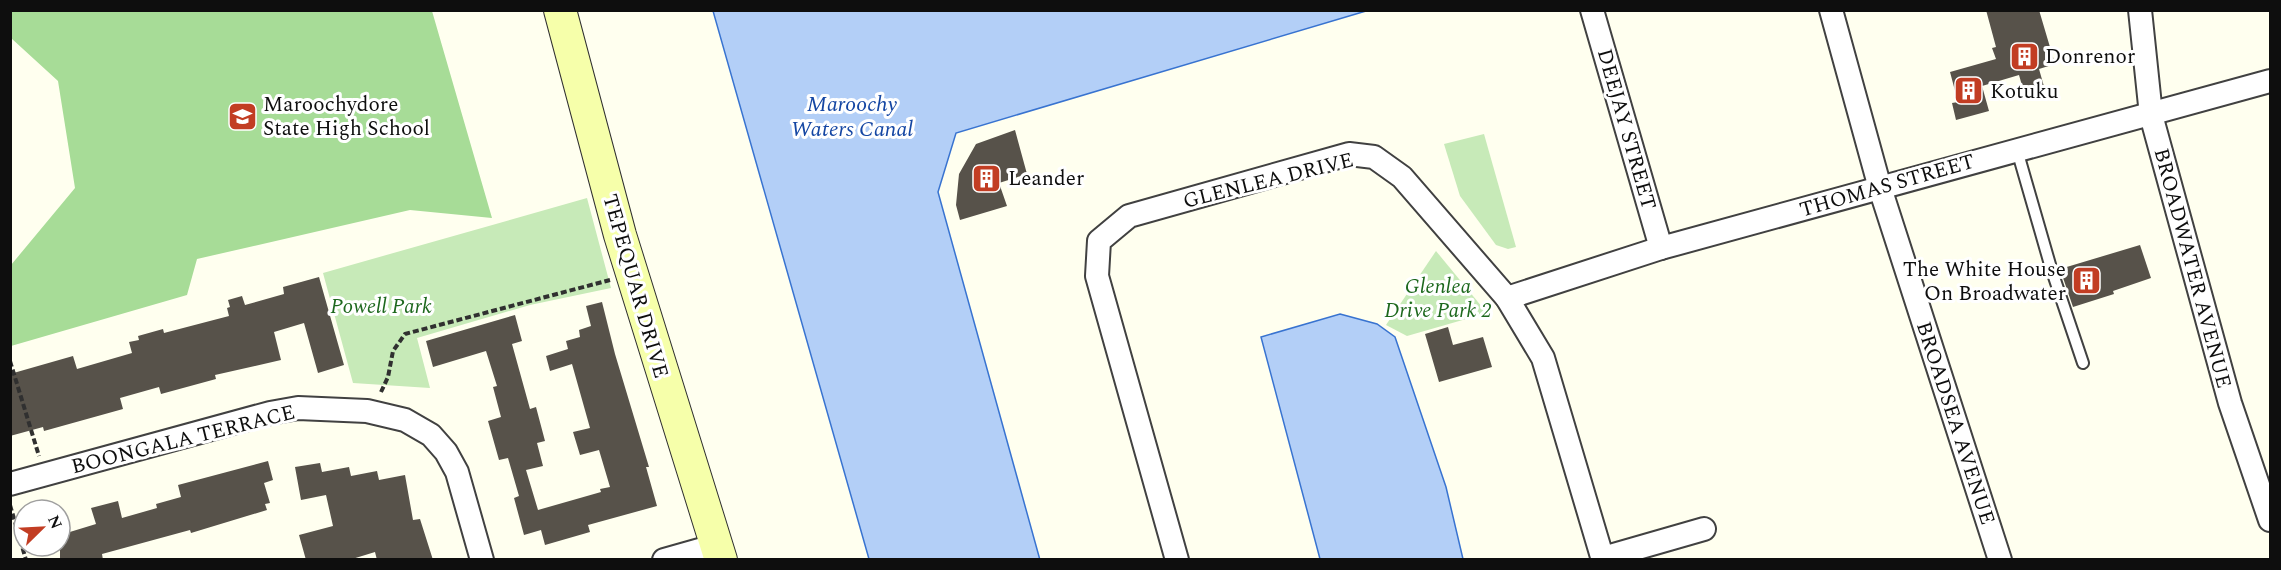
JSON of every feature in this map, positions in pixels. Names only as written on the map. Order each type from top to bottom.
[{"type":"street","name":"TEPEQUAR DRIVE","points":[[560,10],[620,235],[719,552]]},
{"type":"street","name":"DEEJAY STREET","points":[[1592,10],[1661,248]]},
{"type":"street","name":"BROADSEA AVENUE","points":[[1831,10],[1880,188],[2000,560]]},
{"type":"street","name":"BROADWATER AVENUE","points":[[2140,10],[2151,115],[2230,403],[2271,520]]},
{"type":"street","name":"THOMAS STREET","points":[[1507,298],[1661,248],[2271,81]]},
{"type":"street","name":"GLENLEA DRIVE","points":[[1177,560],[1097,276],[1099,241],[1129,216],[1349,154],[1374,157],[1402,177],[1507,298],[1543,358],[1603,559]]},
{"type":"street","name":"BOONGALA TERRACE","points":[[10,484],[270,412],[298,408],[367,411],[405,420],[431,435],[446,452],[457,472],[482,560]]},
{"type":"street","points":[[1603,559],[1704,529]]},
{"type":"street","points":[[664,560],[719,552]]},
{"type":"lane","points":[[2017,149],[2051,268],[2083,363]]},
{"type":"path","points":[[381,392],[388,377],[393,351],[405,334],[616,278]]},
{"type":"path","points":[[10,361],[40,459]]},
{"type":"path","points":[[10,505],[26,560]]},
{"type":"green space","name":"Maroochydore State High School","points":[[11,10],[432,11],[492,218],[410,210],[197,259],[187,295],[11,346],[11,265],[75,188],[58,81],[11,38]]},
{"type":"green space","points":[[1484,134],[1516,247],[1508,249],[1496,245],[1460,196],[1444,144]]},
{"type":"green space","name":"Powell Park","points":[[587,198],[611,288],[530,305],[417,338],[430,388],[353,383],[323,273]]},
{"type":"green space","name":"Glenlea Drive Park 2","points":[[1436,251],[1487,313],[1407,336],[1386,325]]},
{"type":"water","name":"Maroochy Waters Canal","points":[[713,10],[1366,11],[956,133],[938,192],[1040,560],[869,559]]},
{"type":"water","points":[[1340,314],[1377,324],[1395,337],[1446,487],[1463,559],[1320,559],[1261,337]]},
{"type":"building","points":[[1986,10],[2039,10],[2055,64],[2039,69],[2045,90],[2025,96],[2019,75],[1982,86],[1989,111],[1956,120],[1952,103],[1958,102],[1950,72],[1996,59],[1992,48],[1996,47]]},
{"type":"building","name":"Leander","points":[[1015,130],[1027,174],[999,183],[1007,206],[960,220],[956,205],[959,174],[976,144]]},
{"type":"building","points":[[2140,245],[2151,278],[2113,291],[2114,294],[2073,307],[2060,269]]},
{"type":"building","points":[[319,277],[344,365],[318,373],[304,323],[274,332],[281,360],[215,375],[216,379],[161,394],[159,387],[120,398],[123,409],[44,431],[43,427],[10,436],[10,374],[73,356],[77,369],[132,353],[129,342],[139,340],[138,336],[163,329],[164,333],[229,316],[228,300],[242,296],[245,305],[284,294],[283,287]]},
{"type":"building","points":[[602,302],[649,467],[646,467],[657,506],[588,525],[590,532],[545,545],[541,530],[524,535],[514,498],[519,496],[508,458],[499,460],[488,421],[501,417],[493,387],[497,386],[486,351],[433,367],[426,341],[515,315],[522,341],[512,344],[530,409],[536,407],[545,441],[537,443],[543,466],[526,470],[538,510],[601,492],[600,489],[610,487],[599,450],[580,455],[573,432],[590,428],[572,364],[550,371],[546,356],[568,349],[566,341],[580,337],[579,330],[591,326],[586,306]]},
{"type":"building","points":[[1448,327],[1453,345],[1483,337],[1492,367],[1439,382],[1425,334]]},
{"type":"building","points":[[268,461],[273,480],[264,483],[270,503],[265,504],[267,510],[191,533],[190,530],[102,554],[103,560],[60,560],[60,558],[72,558],[72,531],[96,524],[91,508],[118,501],[122,518],[157,508],[156,504],[181,497],[178,485]]},
{"type":"building","points":[[320,463],[322,472],[349,467],[351,476],[377,471],[379,480],[405,475],[413,520],[420,519],[433,560],[377,560],[375,552],[349,560],[306,560],[299,535],[333,526],[326,495],[301,500],[295,467]]},
{"type":"place","name":"Donrenor","points":[[2024,56]]},
{"type":"place","name":"Kotuku","points":[[1969,91]]},
{"type":"place","name":"Maroochydore State High School","points":[[242,116]]},
{"type":"place","name":"Leander","points":[[987,178]]},
{"type":"place","name":"The White House On Broadwater","points":[[2087,281]]}]
